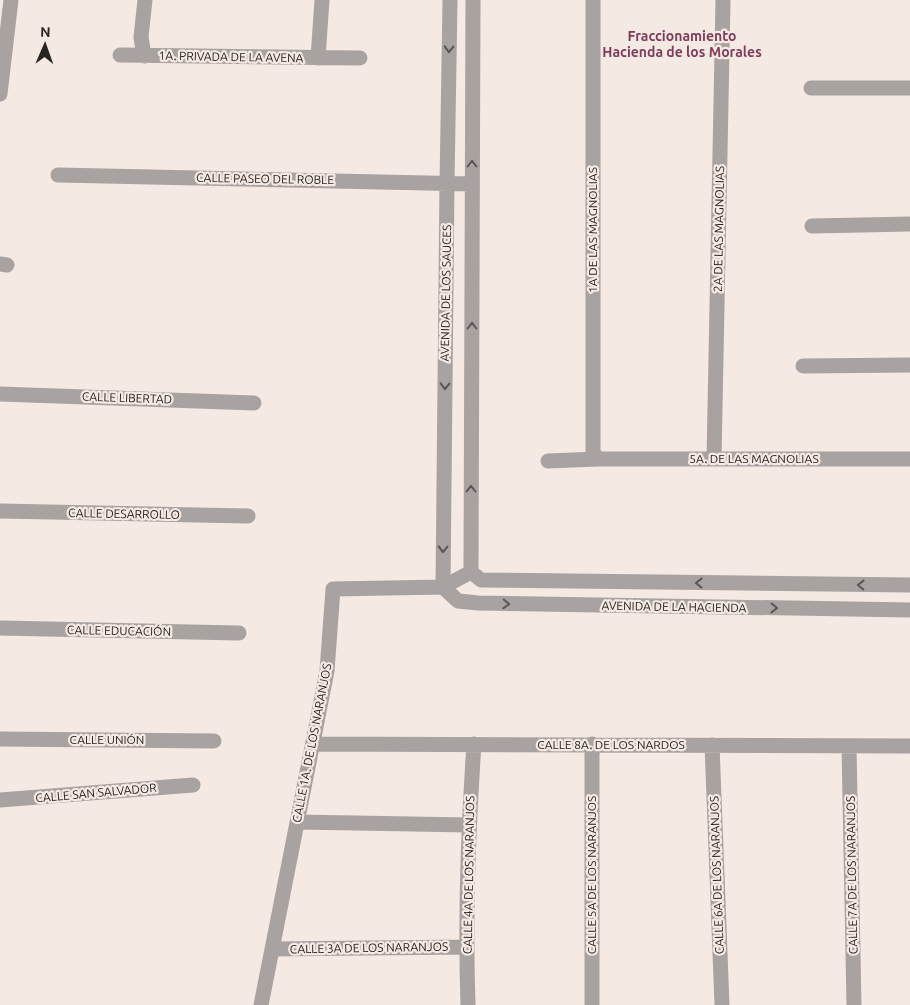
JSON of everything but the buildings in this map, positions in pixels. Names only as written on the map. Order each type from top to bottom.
[{"type":"street","points":[[0,94],[11,0]]},
{"type":"street","name":"1A. PRIVADA DE LA AVENA","points":[[144,56],[141,37],[145,0]]},
{"type":"street","name":"1A. PRIVADA DE LA AVENA","points":[[318,58],[322,0]]},
{"type":"street","name":"AVENIDA DE LOS SAUCES","points":[[443,587],[450,0]]},
{"type":"street","name":"AVENIDA DE LOS SAUCES","points":[[471,572],[473,0]]},
{"type":"street","name":"1A DE LAS MAGNOLIAS","points":[[594,0],[593,452],[598,459]]},
{"type":"street","name":"2A DE LAS MAGNOLIAS","points":[[714,459],[723,0]]},
{"type":"street","name":"1A. PRIVADA DE LA AVENA","points":[[120,55],[360,58]]},
{"type":"street","points":[[811,88],[910,88]]},
{"type":"street","name":"CALLE PASEO DEL ROBLE","points":[[58,175],[472,184]]},
{"type":"street","points":[[812,226],[910,224]]},
{"type":"street","points":[[803,366],[910,365]]},
{"type":"street","name":"CALLE LIBERTAD","points":[[0,394],[254,403]]},
{"type":"street","name":"5A. DE LAS MAGNOLIAS","points":[[548,461],[598,459],[910,460]]},
{"type":"street","name":"CALLE DESARROLLO","points":[[0,511],[248,516]]},
{"type":"street","name":"CALLE 1A. DE LOS NARANJOS","points":[[261,1005],[327,671],[333,589],[443,587],[471,572]]},
{"type":"street","name":"AVENIDA DE LA HACIENDA","points":[[471,572],[481,580],[910,585]]},
{"type":"street","name":"AVENIDA DE LA HACIENDA","points":[[443,587],[458,601],[478,603],[910,610]]},
{"type":"street","name":"CALLE EDUCACIÓN","points":[[0,628],[239,633]]},
{"type":"street","name":"CALLE UNIÓN","points":[[0,740],[214,741]]},
{"type":"street","name":"CALLE 8A. DE LOS NARDOS","points":[[313,744],[910,746]]},
{"type":"street","name":"CALLE 4A DE LOS NARANJOS","points":[[468,1005],[466,947],[469,825],[474,744]]},
{"type":"street","name":"CALLE 5A DE LOS NARANJOS","points":[[592,744],[592,1005]]},
{"type":"street","name":"CALLE 6A DE LOS NARANJOS","points":[[712,745],[722,1005]]},
{"type":"street","name":"CALLE 7A DE LOS NARANJOS","points":[[849,746],[854,1005]]},
{"type":"street","name":"CALLE SAN SALVADOR","points":[[0,800],[193,785]]},
{"type":"street","points":[[297,822],[469,825]]},
{"type":"street","name":"CALLE 3A DE LOS NARANJOS","points":[[272,949],[466,947]]},
{"type":"district","name":"Fraccionamiento Hacienda de los Morales","points":[[682,44]]}]
